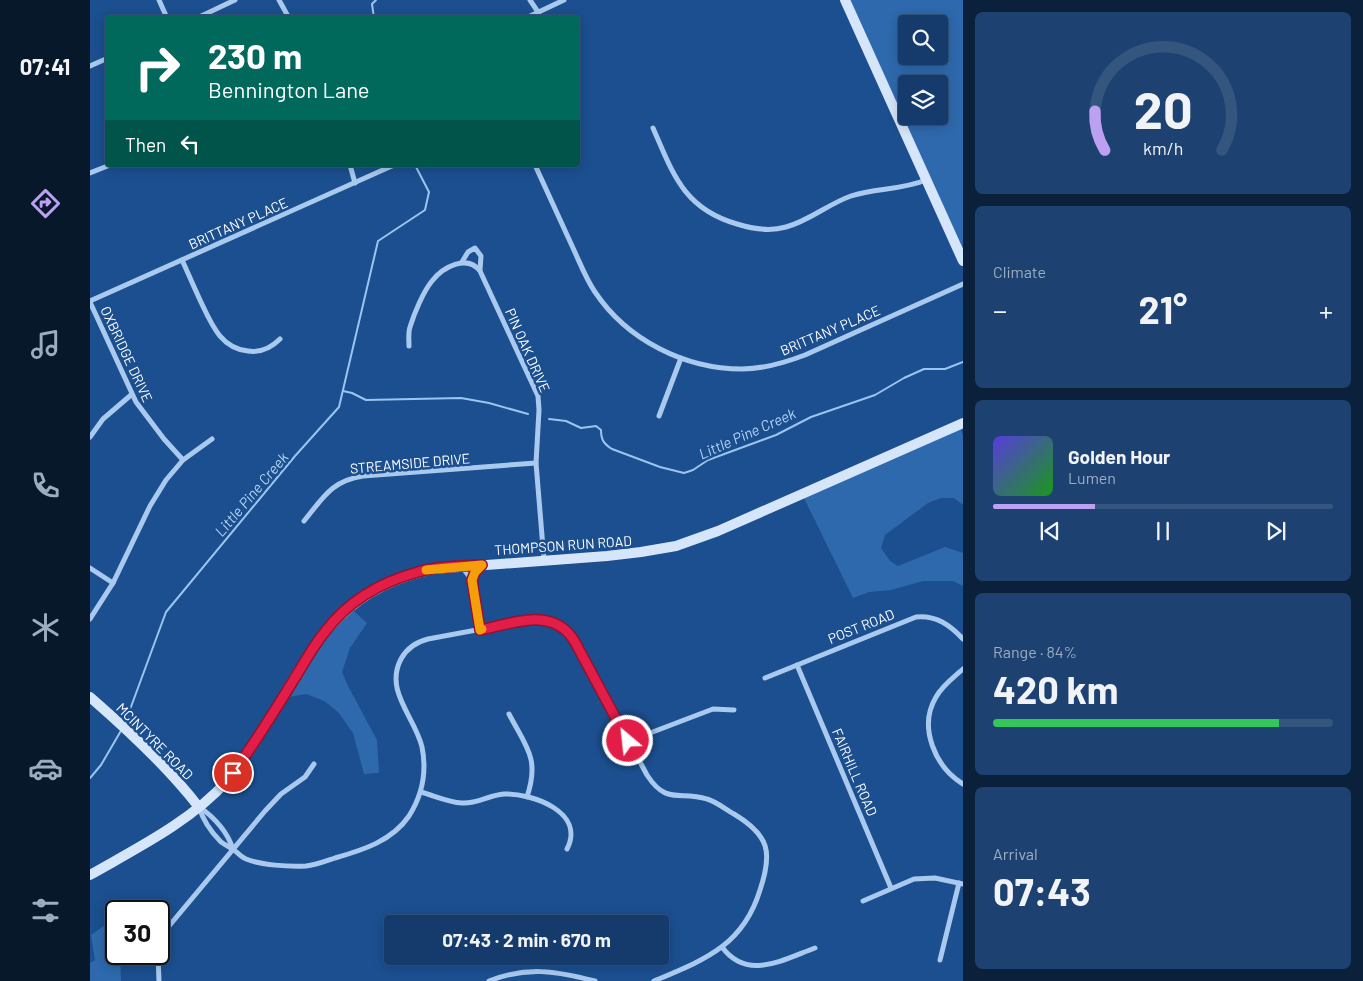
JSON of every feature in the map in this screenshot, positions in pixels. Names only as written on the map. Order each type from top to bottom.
[{"type":"street","points":[[159,0],[166,15]]},
{"type":"street","points":[[203,15],[236,0]]},
{"type":"street","points":[[278,0],[287,15]]},
{"type":"street","points":[[530,0],[538,12]]},
{"type":"street","points":[[532,15],[564,0]]},
{"type":"street","points":[[846,0],[963,261]]},
{"type":"street","points":[[90,66],[105,59]]},
{"type":"street","points":[[652,128],[676,176],[694,202],[715,217],[752,228],[767,230],[786,227],[852,196],[912,186],[926,180]]},
{"type":"street","points":[[90,173],[105,167]]},
{"type":"street","points":[[351,167],[355,183]]},
{"type":"street","name":"BRITTANY PLACE","points":[[90,302],[390,167]]},
{"type":"street","name":"BRITTANY PLACE","points":[[536,167],[590,284],[600,299],[632,331],[656,347],[681,358],[703,364],[734,368],[758,368],[778,364],[804,355],[963,284]]},
{"type":"street","name":"PIN OAK DRIVE","points":[[409,346],[410,326],[431,282],[441,272],[462,262],[468,252],[475,248],[481,256],[480,271],[538,396],[536,463],[544,560]]},
{"type":"street","points":[[182,260],[210,321],[225,342],[234,348],[253,352],[269,348],[280,339]]},
{"type":"street","points":[[462,262],[473,264],[480,271]]},
{"type":"street","name":"OXBRIDGE DRIVE","points":[[90,302],[131,395],[151,424],[183,460]]},
{"type":"street","points":[[659,416],[681,358]]},
{"type":"street","points":[[90,437],[103,420],[131,395]]},
{"type":"street","name":"THOMPSON RUN ROAD","points":[[90,875],[168,829],[214,793],[233,773],[250,749],[323,634],[349,607],[376,589],[406,575],[434,569],[641,552],[691,541],[963,423]]},
{"type":"street","points":[[90,619],[113,584],[158,492],[170,473],[183,460],[212,439]]},
{"type":"street","name":"STREAMSIDE DRIVE","points":[[304,521],[334,486],[351,478],[536,463]]},
{"type":"street","points":[[472,580],[475,572],[482,565]]},
{"type":"street","points":[[461,566],[467,571],[472,580],[480,630]]},
{"type":"street","points":[[90,568],[113,584]]},
{"type":"street","name":"POST ROAD","points":[[765,678],[916,616],[939,620],[952,628],[963,639]]},
{"type":"street","points":[[233,850],[246,859],[290,866],[311,865],[374,845],[391,834],[408,816],[421,792],[424,774],[423,753],[419,738],[398,692],[396,679],[398,665],[407,651],[418,642],[433,638],[541,619],[551,621],[562,627],[575,642],[647,775],[660,790],[671,796],[697,797],[714,802],[751,825],[759,832],[763,840],[767,854],[767,865],[758,899],[744,925],[722,947],[701,960],[654,981]]},
{"type":"street","name":"FAIRHILL ROAD","points":[[798,665],[891,888]]},
{"type":"street","points":[[963,669],[936,696],[930,710],[928,728],[932,746],[942,765],[951,776],[963,784]]},
{"type":"street","name":"MCINTYRE ROAD","points":[[91,700],[119,723],[198,806],[211,815],[229,838],[233,850]]},
{"type":"street","points":[[628,741],[713,709],[734,710]]},
{"type":"street","points":[[509,714],[528,750],[532,764],[533,778],[527,797]]},
{"type":"street","points":[[170,925],[278,797],[305,777],[314,764]]},
{"type":"street","points":[[421,792],[462,803],[474,802],[504,794],[527,797],[553,807],[565,817],[570,826],[570,843],[567,849]]},
{"type":"street","name":"MCINTYRE ROAD","points":[[198,806],[203,820],[222,843],[233,850]]},
{"type":"street","points":[[863,901],[891,888],[922,878],[935,878],[961,883],[940,960]]},
{"type":"street","points":[[722,947],[735,962],[753,968],[766,966],[815,948]]},
{"type":"street","points":[[158,965],[158,981]]},
{"type":"street","points":[[489,981],[518,972],[538,970],[564,973],[595,981]]},
{"type":"shaded area","points":[[850,0],[963,0],[963,255],[905,125],[948,125],[948,75],[898,75],[898,108]]},
{"type":"shaded area","points":[[963,428],[961,431],[963,435],[963,505],[954,498],[941,498],[928,503],[885,535],[881,548],[890,561],[898,566],[945,547],[963,553],[963,586],[953,581],[923,581],[891,590],[869,592],[853,598],[802,494]]},
{"type":"shaded area","points":[[349,607],[367,623],[350,648],[342,672],[377,740],[379,773],[364,774],[353,733],[338,712],[324,701],[306,694],[283,698]]},
{"type":"shaded area","points":[[105,925],[105,965],[120,965],[121,981],[90,981],[90,963],[95,960],[91,935]]},
{"type":"waterway","points":[[374,15],[372,4],[376,0]]},
{"type":"waterway","name":"Little Pine Creek","points":[[125,723],[166,612],[295,456],[339,407],[378,241],[425,210],[429,192],[416,167]]},
{"type":"waterway","name":"Little Pine Creek","points":[[549,419],[566,421],[581,428],[596,426],[601,430],[604,441],[612,449],[660,467],[684,473],[693,470],[708,460],[776,435],[811,417],[875,395],[924,369],[945,369],[963,362]]},
{"type":"waterway","name":"Little Pine Creek","points":[[343,391],[366,400],[461,398],[489,403],[528,414]]},
{"type":"waterway","name":"Little Pine Creek","points":[[90,778],[101,765],[122,729]]},
{"type":"slow traffic","points":[[426,570],[482,565],[477,568],[472,580],[480,630],[482,629]]},
{"type":"route","points":[[233,773],[300,671],[314,646],[338,617],[370,592],[394,580],[406,575],[445,567],[482,565],[477,568],[472,580],[480,630],[541,619],[556,623],[566,630],[572,636],[628,741]]}]
